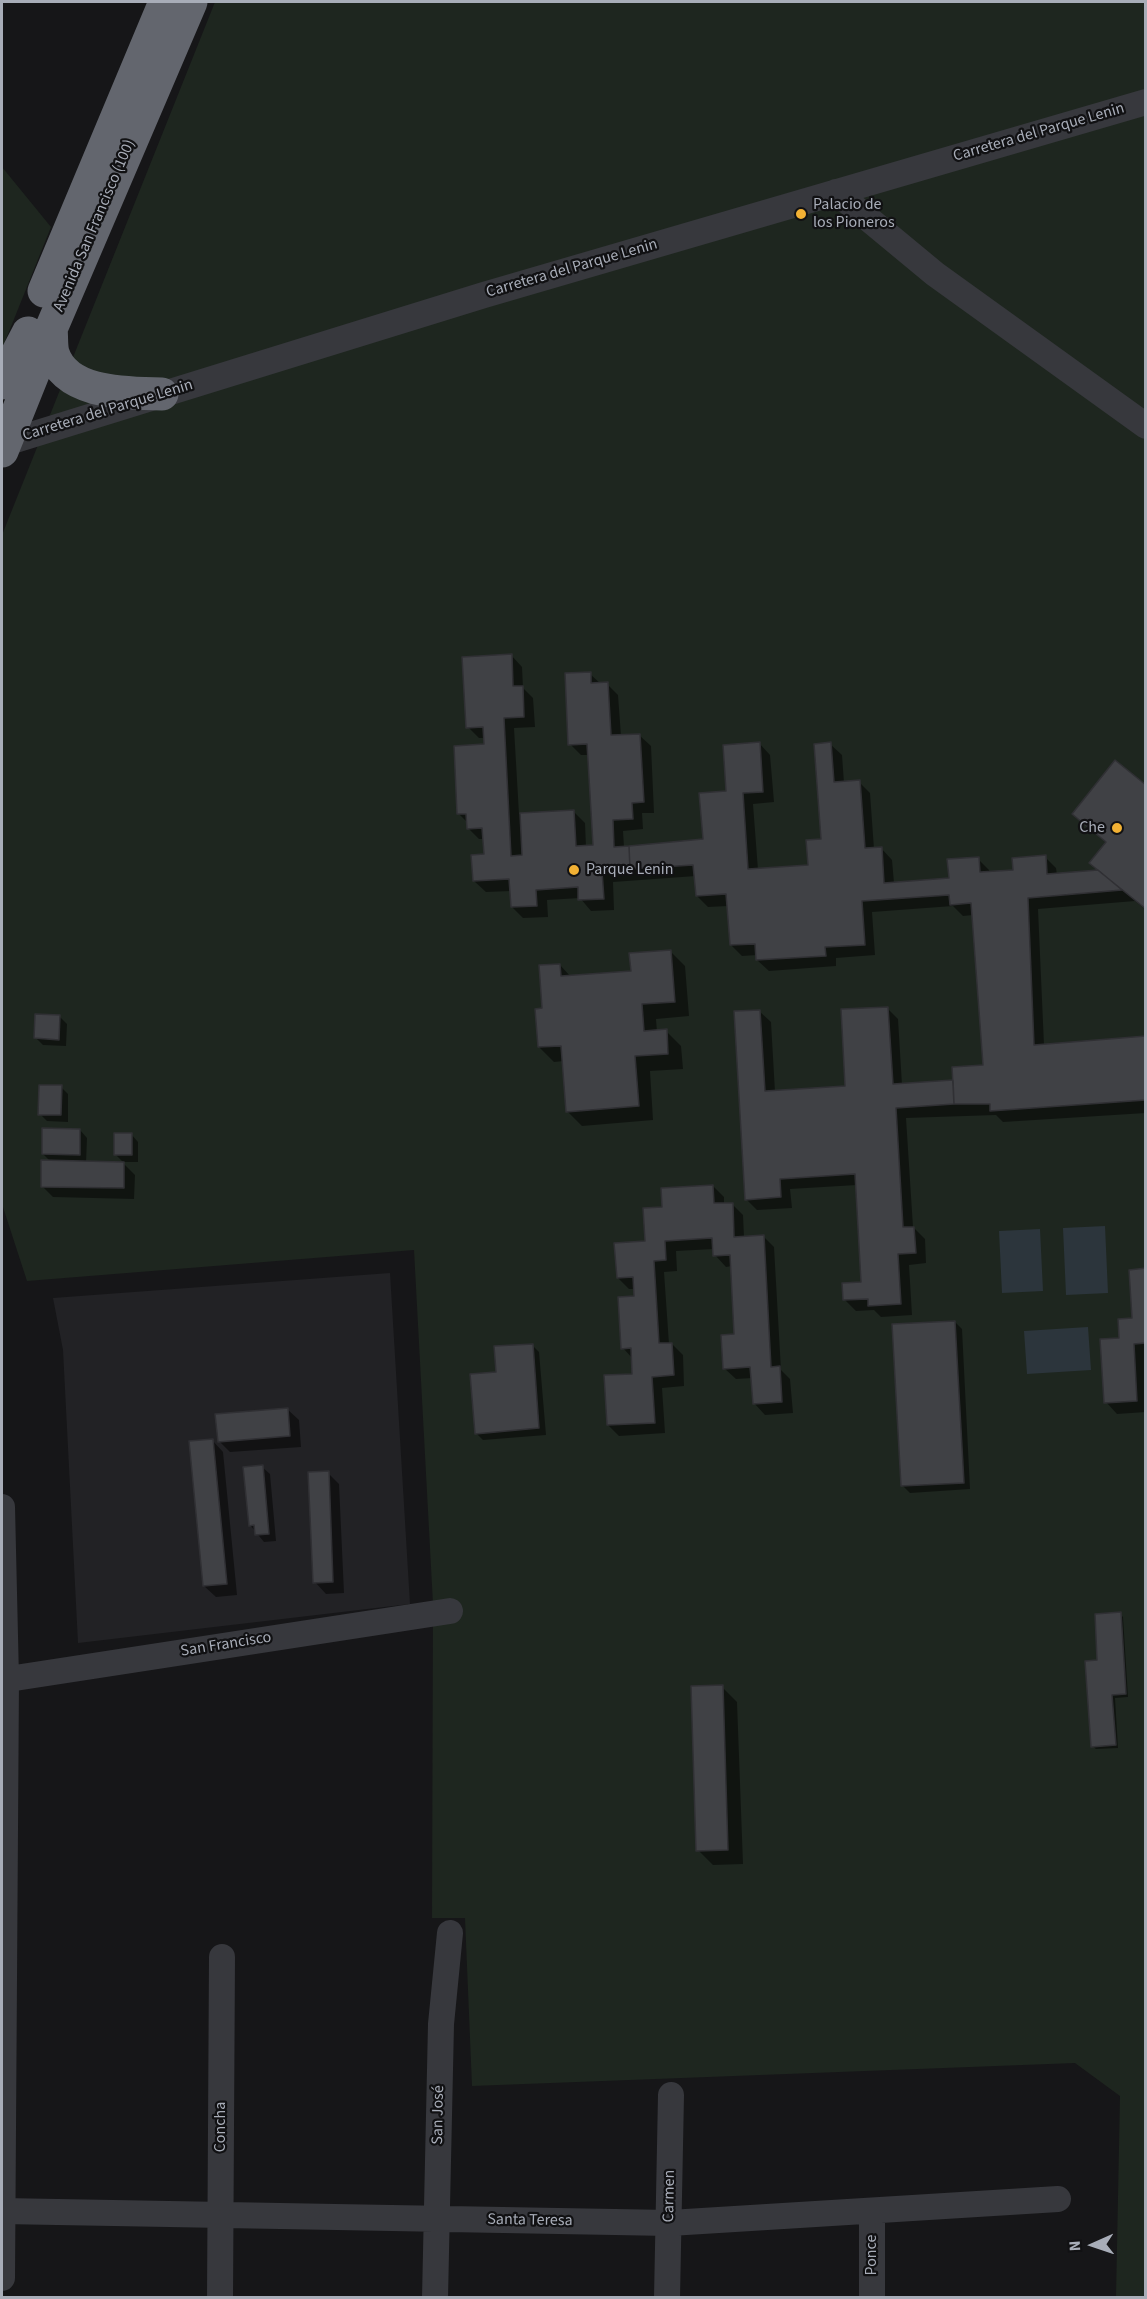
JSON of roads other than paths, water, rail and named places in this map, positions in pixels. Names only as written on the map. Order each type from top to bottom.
[{"type":"highway","name":"Avenida San Francisco (100)","points":[[3,446],[39,331],[165,2]]},
{"type":"highway","name":"Avenida San Francisco (100)","points":[[2,395],[39,331],[191,2]]},
{"type":"highway","points":[[2,383],[39,331],[70,376],[79,382],[107,391],[162,394]]},
{"type":"street","name":"Carretera del Parque Lenin","points":[[3,446],[162,394],[484,295],[1146,102]]},
{"type":"street","points":[[836,192],[935,274],[1146,426]]},
{"type":"street","points":[[2,1507],[4,1680],[2,2278]]},
{"type":"street","name":"San Francisco","points":[[4,1680],[450,1611]]},
{"type":"street","name":"San José","points":[[435,2298],[441,2024],[450,1933]]},
{"type":"street","name":"Concha","points":[[220,2298],[222,1957]]},
{"type":"street","name":"Carmen","points":[[667,2298],[671,2095]]},
{"type":"street","name":"Santa Teresa","points":[[2,2211],[670,2223],[1058,2199]]},
{"type":"street","name":"Ponce","points":[[872,2212],[872,2298]]},
{"type":"place","name":"Palacio de los Pioneros","points":[[801,214]]},
{"type":"place","name":"Che","points":[[1117,828]]},
{"type":"place","name":"Parque Lenin","points":[[574,870]]}]
